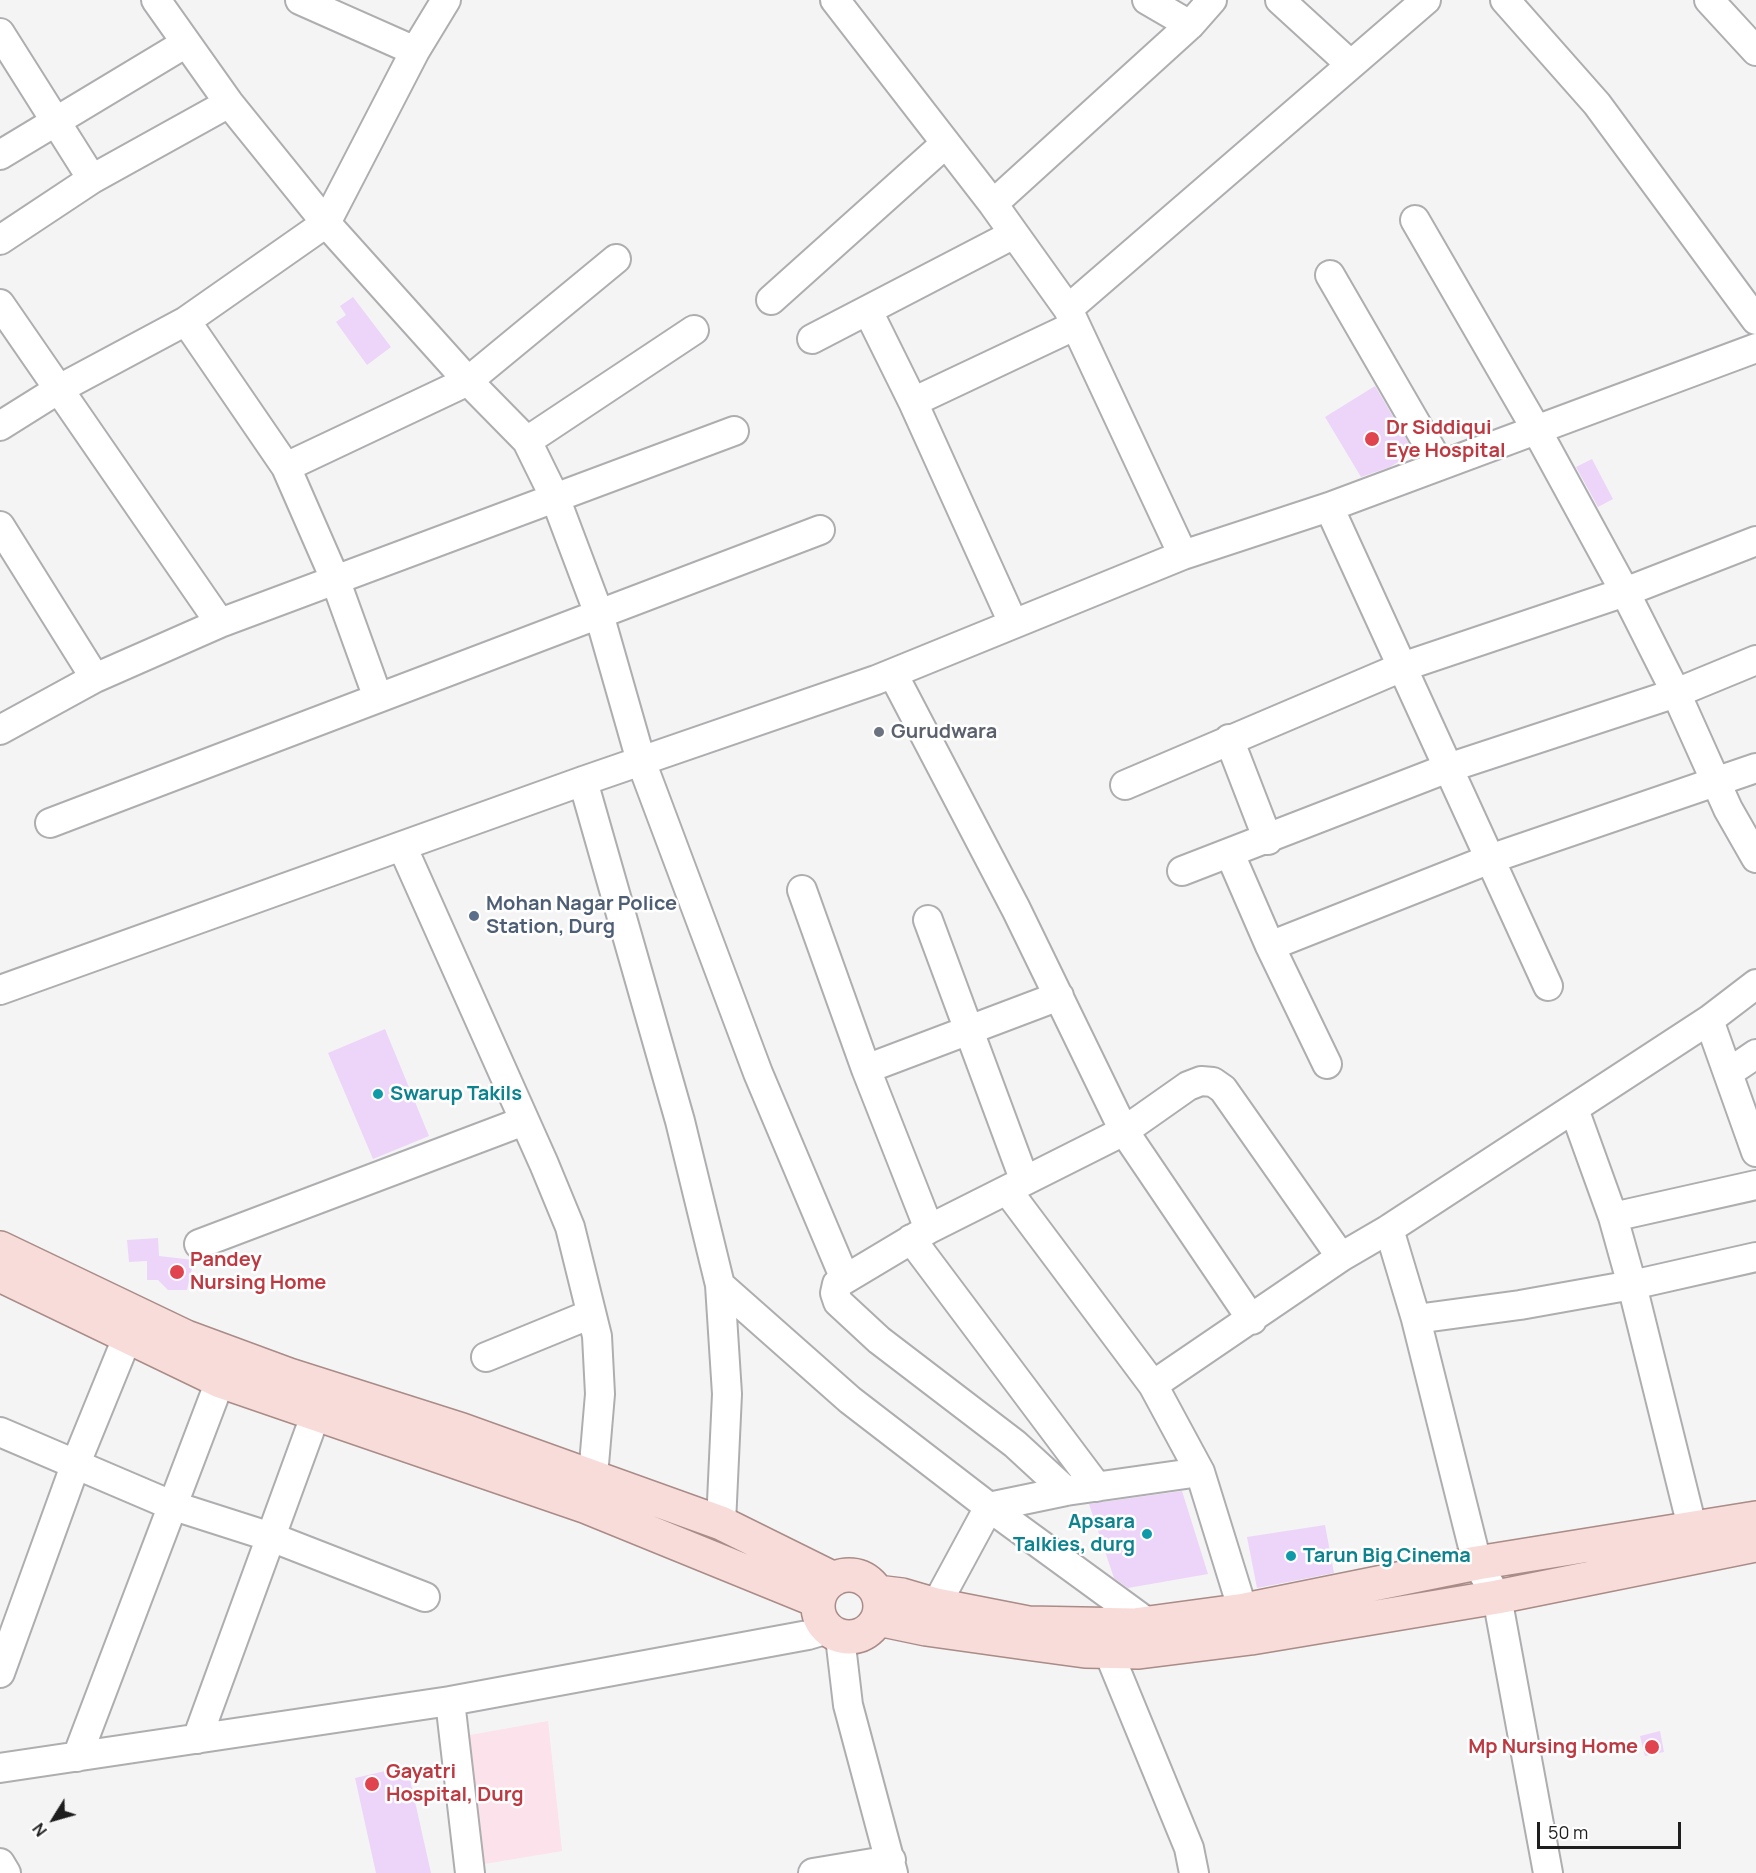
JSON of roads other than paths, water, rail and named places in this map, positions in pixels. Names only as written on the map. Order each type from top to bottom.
[{"type":"main road","points":[[0,1248],[186,1337],[289,1375],[462,1430],[830,1612]]},
{"type":"main road","points":[[0,1275],[220,1382],[315,1416],[590,1492],[721,1523],[830,1612],[855,1637],[869,1631],[877,1606],[863,1579],[844,1576],[830,1612]]},
{"type":"main road","points":[[931,1617],[1134,1626],[1148,1623],[1248,1624],[1497,1597],[1695,1542],[1756,1518]]},
{"type":"main road","points":[[877,1606],[1108,1651],[1139,1652],[1477,1563],[1695,1542],[1756,1545]]},
{"type":"street","points":[[156,0],[229,103],[326,223],[468,381],[527,441],[556,500],[599,614],[641,761],[758,1073],[846,1279]]},
{"type":"street","points":[[300,0],[415,51]]},
{"type":"street","points":[[0,426],[58,389],[186,321],[326,223],[415,51],[446,0]]},
{"type":"street","points":[[835,0],[993,204],[1071,318],[1183,555]]},
{"type":"street","points":[[1147,0],[1190,25]]},
{"type":"street","points":[[993,204],[1190,25],[1212,0]]},
{"type":"street","points":[[1280,0],[1350,64]]},
{"type":"street","points":[[914,402],[1071,318],[1350,64],[1426,0]]},
{"type":"street","points":[[1505,0],[1597,104],[1756,320]]},
{"type":"street","points":[[1709,0],[1756,51]]},
{"type":"street","points":[[0,155],[186,43]]},
{"type":"street","points":[[3,46],[92,179]]},
{"type":"street","points":[[0,240],[92,179],[229,103]]},
{"type":"street","points":[[771,300],[945,144]]},
{"type":"street","points":[[1415,220],[1536,429],[1625,591],[1676,693],[1728,809],[1752,850]]},
{"type":"street","points":[[812,339],[1014,234]]},
{"type":"street","points":[[286,467],[468,381],[616,258]]},
{"type":"street","points":[[1330,275],[1440,465]]},
{"type":"street","points":[[0,304],[220,622]]},
{"type":"street","points":[[868,311],[914,402],[1013,623]]},
{"type":"street","points":[[186,321],[286,467],[335,579],[378,698]]},
{"type":"street","points":[[527,441],[694,330]]},
{"type":"street","points":[[0,990],[583,781],[926,662],[1013,623],[1183,555],[1329,507],[1756,348]]},
{"type":"street","points":[[0,730],[95,678],[220,622],[556,500],[734,431]]},
{"type":"street","points":[[1329,507],[1548,986]]},
{"type":"street","points":[[0,526],[95,678]]},
{"type":"street","points":[[50,823],[820,530]]},
{"type":"street","points":[[1125,785],[1229,739],[1402,668],[1625,591],[1756,541]]},
{"type":"street","points":[[1182,871],[1268,840],[1448,768],[1676,693],[1756,660]]},
{"type":"street","points":[[892,674],[1059,996],[1124,1131],[1252,1320]]},
{"type":"street","points":[[1229,739],[1268,840]]},
{"type":"street","points":[[1270,946],[1490,860],[1756,768]]},
{"type":"street","points":[[583,781],[677,1110],[720,1285],[727,1394],[721,1523]]},
{"type":"street","points":[[402,846],[570,1227],[597,1336],[600,1394],[590,1492]]},
{"type":"street","points":[[1230,854],[1270,946],[1327,1064]]},
{"type":"street","points":[[802,890],[866,1069],[920,1234],[1097,1487]]},
{"type":"street","points":[[928,920],[967,1031],[1016,1184],[1153,1385],[1200,1472],[1248,1624]]},
{"type":"street","points":[[1153,1385],[1252,1320],[1341,1257],[1389,1229],[1709,1020],[1756,984]]},
{"type":"street","points":[[866,1069],[1059,996]]},
{"type":"street","points":[[1709,1020],[1728,1073],[1751,1121],[1756,1152]]},
{"type":"street","points":[[1728,1073],[1756,1053]]},
{"type":"street","points":[[1066,1491],[1015,1444],[879,1340],[838,1302],[835,1293],[837,1284],[920,1234],[1124,1131],[1188,1086],[1201,1081],[1213,1082],[1223,1089],[1341,1257]]},
{"type":"street","points":[[1574,1109],[1613,1217],[1695,1542]]},
{"type":"street","points":[[199,1244],[524,1121]]},
{"type":"street","points":[[1613,1217],[1756,1185]]},
{"type":"street","points":[[1389,1229],[1416,1319],[1477,1563],[1497,1597],[1548,1873]]},
{"type":"street","points":[[1416,1319],[1520,1305],[1632,1285],[1756,1257]]},
{"type":"street","points":[[720,1285],[850,1400],[989,1507],[1148,1623]]},
{"type":"street","points":[[486,1357],[591,1314]]},
{"type":"street","points":[[0,1673],[76,1464],[127,1338]]},
{"type":"street","points":[[77,1757],[171,1504],[220,1382]]},
{"type":"street","points":[[197,1739],[315,1416]]},
{"type":"street","points":[[0,1432],[171,1504],[271,1537],[425,1597]]},
{"type":"street","points":[[989,1507],[1066,1491],[1200,1472]]},
{"type":"street","points":[[931,1617],[989,1507]]},
{"type":"street","points":[[0,1768],[450,1701],[808,1635],[830,1612]]},
{"type":"street","points":[[813,1873],[892,1867],[848,1705],[830,1612]]},
{"type":"street","points":[[1108,1651],[1188,1848],[1194,1873]]},
{"type":"street","points":[[450,1701],[470,1873]]},
{"type":"street","points":[[0,1863],[6,1873]]},
{"type":"place","name":"Dr Siddiqui Eye Hospital","points":[[1372,439]]},
{"type":"place","name":"Gurudwara","points":[[879,732]]},
{"type":"place","name":"Mohan Nagar Police Station, Durg","points":[[474,916]]},
{"type":"place","name":"Swarup Takils","points":[[378,1094]]},
{"type":"place","name":"Pandey Nursing Home","points":[[177,1272]]},
{"type":"place","name":"Apsara Talkies, durg","points":[[1147,1534]]},
{"type":"place","name":"Tarun Big Cinema","points":[[1291,1556]]},
{"type":"place","name":"Mp Nursing Home","points":[[1652,1747]]},
{"type":"place","name":"Gayatri Hospital, Durg","points":[[372,1784]]}]
